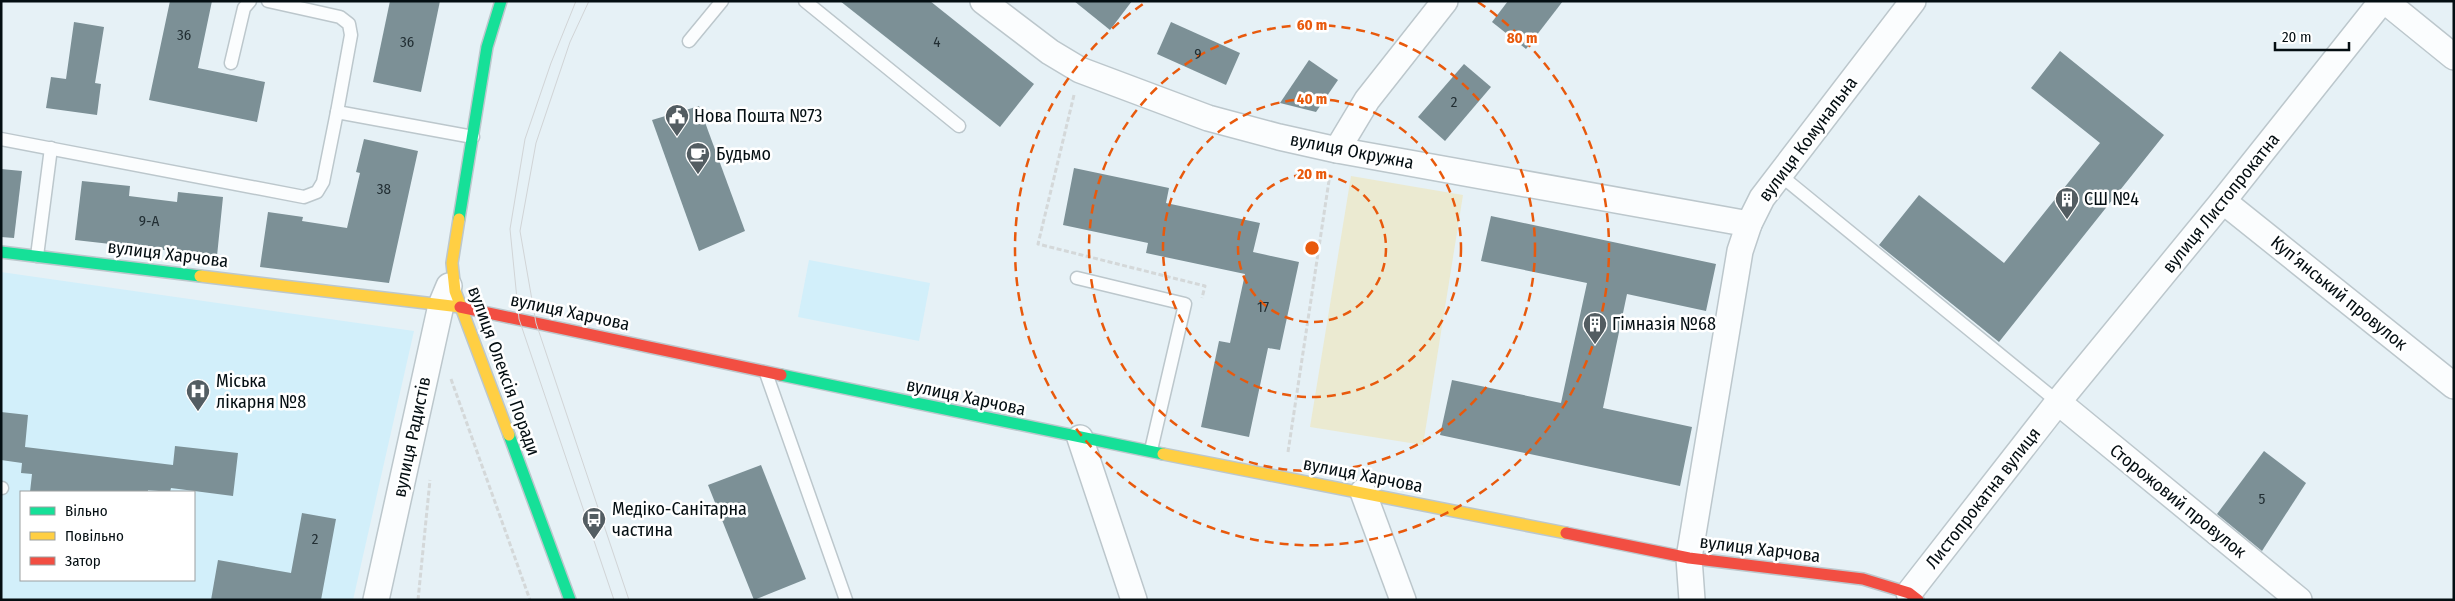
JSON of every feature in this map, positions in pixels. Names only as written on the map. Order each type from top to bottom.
[{"type":"street","name":"вулиця Олексія Поради","points":[[452,276],[452,263],[487,48],[502,1]]},
{"type":"street","points":[[487,48],[508,1]]},
{"type":"street","points":[[1337,150],[1367,100],[1445,1]]},
{"type":"street","name":"вулиця Комунальна","points":[[1692,600],[1689,558],[1740,251],[1749,224],[1762,198],[1913,1]]},
{"type":"street","points":[[2383,1],[2454,57]]},
{"type":"street","name":"вулиця Листопрокатна","points":[[2058,402],[2224,201],[2383,1]]},
{"type":"street","name":"вулиця Окружна","points":[[988,3],[1050,52],[1080,70],[1208,118],[1337,150],[1749,224]]},
{"type":"street","name":"Куп’янський провулок","points":[[2224,201],[2454,386]]},
{"type":"street","name":"вулиця Харчова","points":[[1,252],[451,306],[1080,438],[1151,450],[1689,558],[1864,579],[1913,597]]},
{"type":"street","name":"вулиця Радистів","points":[[376,600],[451,306],[452,276]]},
{"type":"street","name":"вулиця Олексія Поради","points":[[451,306],[570,600]]},
{"type":"street","name":"Листопрокатна вулиця","points":[[1913,597],[2058,402]]},
{"type":"street","name":"Сторожовий провулок","points":[[2058,402],[2299,600]]},
{"type":"street","points":[[1080,438],[1134,600]]},
{"type":"street","points":[[1363,492],[1403,600]]},
{"type":"lane","points":[[231,63],[244,8],[250,1]]},
{"type":"lane","points":[[1,139],[304,196],[317,192],[323,182],[337,112],[351,35],[349,24],[340,18],[268,1]]},
{"type":"lane","points":[[689,41],[722,1]]},
{"type":"lane","points":[[805,1],[959,126]]},
{"type":"lane","points":[[337,112],[473,137]]},
{"type":"lane","points":[[37,256],[51,148]]},
{"type":"lane","points":[[1780,175],[2058,402]]},
{"type":"lane","points":[[1077,278],[1185,304],[1151,450]]},
{"type":"lane","points":[[766,373],[846,600]]},
{"type":"path","points":[[1080,70],[1038,244],[1205,286],[1201,304]]},
{"type":"path","points":[[1284,478],[1328,180],[1337,150]]},
{"type":"path","points":[[450,374],[530,600]]},
{"type":"path","points":[[418,600],[431,472]]},
{"type":"shaded area","points":[[809,260],[930,283],[919,341],[798,317]]},
{"type":"shaded area","name":"Міська лікарня №8","points":[[1,272],[414,331],[353,600],[1,600]]},
{"type":"green space","points":[[1351,176],[1463,195],[1423,445],[1310,427]]},
{"type":"building","points":[[170,1],[212,1],[198,68],[265,82],[257,122],[149,100]]},
{"type":"building","points":[[390,1],[440,1],[421,92],[373,82]]},
{"type":"building","points":[[840,1],[930,1],[1034,84],[1000,127]]},
{"type":"building","points":[[1074,1],[1132,1],[1110,30]]},
{"type":"building","points":[[1508,1],[1563,1],[1526,49],[1492,22]]},
{"type":"building","points":[[74,22],[104,27],[95,83],[101,84],[97,115],[46,108],[51,77],[66,79]]},
{"type":"building","points":[[1171,22],[1240,53],[1226,85],[1157,54]]},
{"type":"building","name":"СШ №4","points":[[2060,51],[2164,135],[1999,342],[1879,245],[1919,195],[2004,263],[2100,143],[2031,88]]},
{"type":"building","points":[[1309,60],[1338,80],[1316,112],[1280,103]]},
{"type":"building","points":[[1464,64],[1491,87],[1445,141],[1418,117]]},
{"type":"building","name":"Будьмо","points":[[699,106],[745,231],[699,251],[652,120]]},
{"type":"building","points":[[364,139],[418,151],[389,283],[260,267],[268,212],[303,217],[302,221],[347,228],[360,173],[356,172]]},
{"type":"building","points":[[1074,168],[1169,188],[1166,203],[1260,223],[1253,252],[1299,262],[1280,350],[1268,348],[1249,437],[1201,427],[1219,341],[1230,343],[1245,274],[1146,253],[1148,243],[1063,225]]},
{"type":"building","points":[[1,169],[22,171],[14,238],[1,237]]},
{"type":"building","points":[[82,181],[130,186],[129,196],[177,202],[178,192],[223,197],[217,256],[75,240]]},
{"type":"building","name":"Гімназія №68","points":[[1491,216],[1716,264],[1706,311],[1627,294],[1603,408],[1692,427],[1680,486],[1440,435],[1452,380],[1561,403],[1587,283],[1481,261]]},
{"type":"building","points":[[1,412],[28,415],[25,447],[173,465],[175,446],[238,453],[233,496],[171,488],[170,491],[30,491],[32,474],[21,473],[22,463],[1,460]]},
{"type":"building","points":[[2264,451],[2306,483],[2262,551],[2217,514]]},
{"type":"building","points":[[761,465],[806,579],[754,600],[708,485]]},
{"type":"building","points":[[302,513],[336,519],[321,600],[211,600],[218,560],[291,573]]},
{"type":"tram line","points":[[576,1],[551,63],[525,139],[510,229],[519,319],[614,600]]},
{"type":"tram line","points":[[589,1],[570,42],[536,143],[520,231],[536,323],[629,600]]},
{"type":"traffic: fast","points":[[459,219],[487,47],[501,1]]},
{"type":"traffic: fast","points":[[1,252],[200,276]]},
{"type":"traffic: fast","points":[[781,375],[1163,454]]},
{"type":"traffic: fast","points":[[509,435],[570,600]]},
{"type":"traffic: slow","points":[[459,219],[452,263],[455,291],[509,435]]},
{"type":"traffic: slow","points":[[200,276],[460,307]]},
{"type":"traffic: slow","points":[[1163,454],[1566,533]]},
{"type":"traffic: jam","points":[[460,307],[781,375]]},
{"type":"traffic: jam","points":[[1566,533],[1689,558],[1863,579],[1909,593],[1918,600]]},
{"type":"place","name":"Нова Пошта №73","points":[[677,137]]},
{"type":"place","name":"Будьмо","points":[[698,175]]},
{"type":"place","name":"СШ №4","points":[[2067,220]]},
{"type":"place","name":"Гімназія №68","points":[[1595,345]]},
{"type":"place","name":"Міська лікарня №8","points":[[198,412]]},
{"type":"place","name":"Медіко-Санітарна частина","points":[[594,540]]}]
